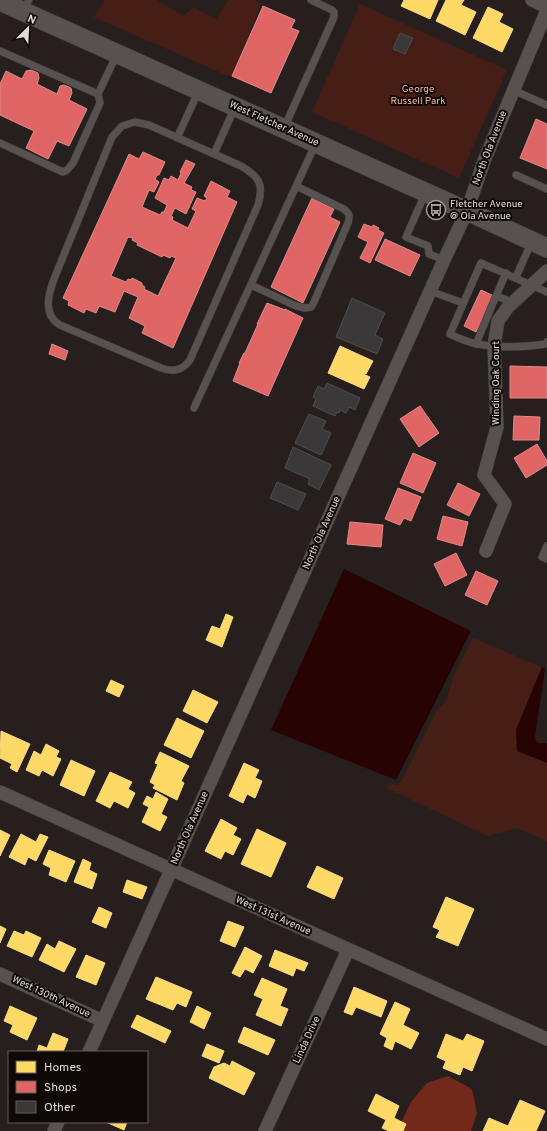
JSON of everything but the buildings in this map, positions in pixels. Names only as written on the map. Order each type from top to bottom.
[{"type":"main road","name":"West Fletcher Avenue","points":[[0,1],[26,6],[117,53],[543,246]]},
{"type":"street","points":[[532,0],[547,8]]},
{"type":"street","name":"North Ola Avenue","points":[[89,1051],[467,211],[484,161],[547,8]]},
{"type":"street","name":"Winding Oak Court","points":[[486,551],[504,504],[484,475],[497,426],[494,346],[498,321],[508,306],[547,271]]},
{"type":"street","name":"West 131st Avenue","points":[[0,792],[547,1039]]},
{"type":"street","name":"Linda Drive","points":[[265,1131],[348,950]]},
{"type":"street","name":"West 130th Avenue","points":[[0,974],[103,1021]]},
{"type":"lane","points":[[284,128],[334,17],[334,12],[332,10],[310,0]]},
{"type":"lane","points":[[0,51],[98,94]]},
{"type":"lane","points":[[0,143],[63,172],[67,170],[73,163],[100,103],[98,94],[117,53]]},
{"type":"lane","points":[[177,138],[199,90]]},
{"type":"lane","points":[[513,90],[547,104]]},
{"type":"lane","points":[[214,154],[235,106]]},
{"type":"lane","points":[[135,122],[149,125],[214,154],[251,172],[257,177],[261,190],[260,197],[196,346],[186,365],[177,370],[161,368],[56,322],[50,315],[49,310],[51,286],[112,137],[122,126],[135,122]]},
{"type":"lane","points":[[194,408],[316,142]]},
{"type":"lane","points":[[516,176],[547,189]]},
{"type":"lane","points":[[251,285],[296,306],[305,308],[311,306],[314,302],[350,218],[349,214],[344,208],[296,186]]},
{"type":"lane","points":[[426,192],[406,237],[428,246],[429,254],[444,260]]},
{"type":"lane","points":[[516,277],[543,246]]},
{"type":"lane","points":[[547,292],[516,277],[481,263],[450,334],[476,344],[494,346],[531,346],[546,344],[547,342]]},
{"type":"lane","points":[[476,344],[506,273]]},
{"type":"lane","points":[[430,292],[463,303]]},
{"type":"lane","points":[[496,296],[513,302]]},
{"type":"lane","points":[[547,546],[542,557],[547,559]]},
{"type":"green space","points":[[105,0],[157,0],[183,16],[194,7],[216,19],[228,0],[254,0],[261,3],[233,78],[94,17]]},
{"type":"green space","name":"George Russell Park","points":[[360,4],[507,70],[459,178],[312,112]]},
{"type":"green space","points":[[473,638],[542,667],[516,730],[517,751],[547,763],[547,841],[517,828],[488,836],[386,788],[389,783],[397,785],[401,782],[437,710],[446,701],[454,675]]},
{"type":"shaded area","points":[[344,569],[471,631],[396,780],[271,730]]},
{"type":"shaded area","points":[[542,667],[545,669],[535,737],[538,743],[547,743],[547,763],[517,751],[516,730]]},
{"type":"shaded area","points":[[448,1076],[472,1089],[477,1113],[471,1131],[399,1131],[400,1125],[411,1102],[427,1083]]},
{"type":"place","name":"Fletcher Avenue @ Ola Avenue","points":[[436,210]]}]
